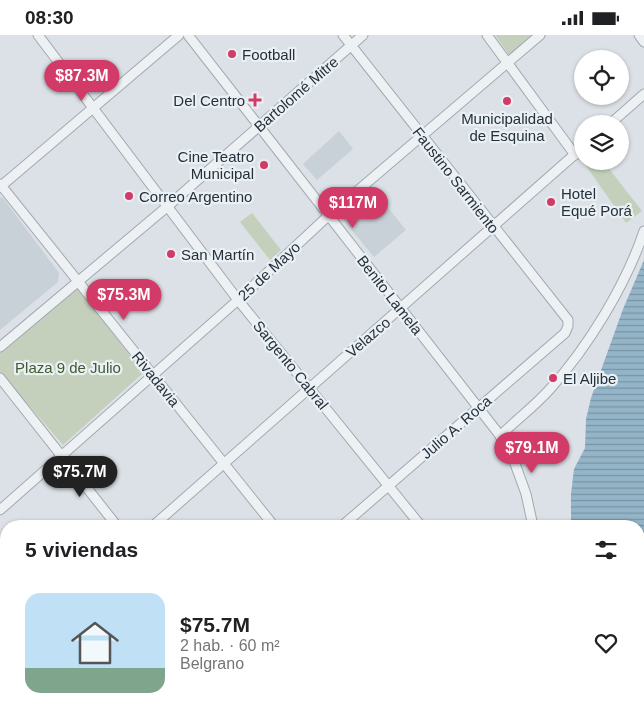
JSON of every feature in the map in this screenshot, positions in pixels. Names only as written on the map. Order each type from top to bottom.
[{"type":"street","name":"Sargento Cabral","points":[[38,35],[238,299],[416,520]]},
{"type":"street","points":[[0,186],[179,35]]},
{"type":"street","name":"Benito Lamela","points":[[188,35],[509,447],[526,494],[532,520]]},
{"type":"street","name":"Faustino Sarmiento","points":[[343,35],[568,320],[568,326]]},
{"type":"street","name":"Bartolomé Mitre","points":[[0,347],[168,206],[363,35]]},
{"type":"street","points":[[487,35],[574,154]]},
{"type":"street","name":"25 de Mayo","points":[[0,511],[238,299],[328,216],[540,35]]},
{"type":"street","points":[[639,35],[644,42]]},
{"type":"street","points":[[620,115],[644,94]]},
{"type":"street","name":"Velazco","points":[[160,520],[574,156]]},
{"type":"street","name":"Rivadavia","points":[[0,186],[269,520]]},
{"type":"street","points":[[500,436],[550,389],[591,335],[621,284],[644,231]]},
{"type":"street","name":"Julio A. Roca","points":[[349,520],[565,333],[568,326]]},
{"type":"street","points":[[0,378],[112,520]]},
{"type":"shaded area","points":[[339,131],[353,149],[317,180],[303,164]]},
{"type":"shaded area","points":[[373,189],[406,230],[374,257],[341,217]]},
{"type":"shaded area","points":[[0,197],[3,198],[59,273],[58,282],[0,330]]},
{"type":"green space","points":[[495,35],[535,35],[510,56]]},
{"type":"green space","points":[[589,170],[610,170],[642,211],[626,223]]},
{"type":"green space","points":[[252,213],[281,250],[270,260],[240,222]]},
{"type":"green space","name":"Plaza 9 de Julio","points":[[78,287],[143,373],[63,445],[0,372],[0,350]]},
{"type":"water","points":[[644,260],[644,520],[571,520],[571,494],[574,469],[585,448],[586,419],[591,398],[623,309]]},
{"type":"place","name":"Football","points":[[232,54]]},
{"type":"place","name":"Del Centro","points":[[255,100]]},
{"type":"place","name":"Municipalidad de Esquina","points":[[507,101]]},
{"type":"place","name":"Cine Teatro Municipal","points":[[264,165]]},
{"type":"place","name":"Correo Argentino","points":[[129,196]]},
{"type":"place","name":"Hotel Equé Porá","points":[[551,202]]},
{"type":"place","name":"San Martín","points":[[171,254]]},
{"type":"place","name":"El Aljibe","points":[[553,378]]}]
